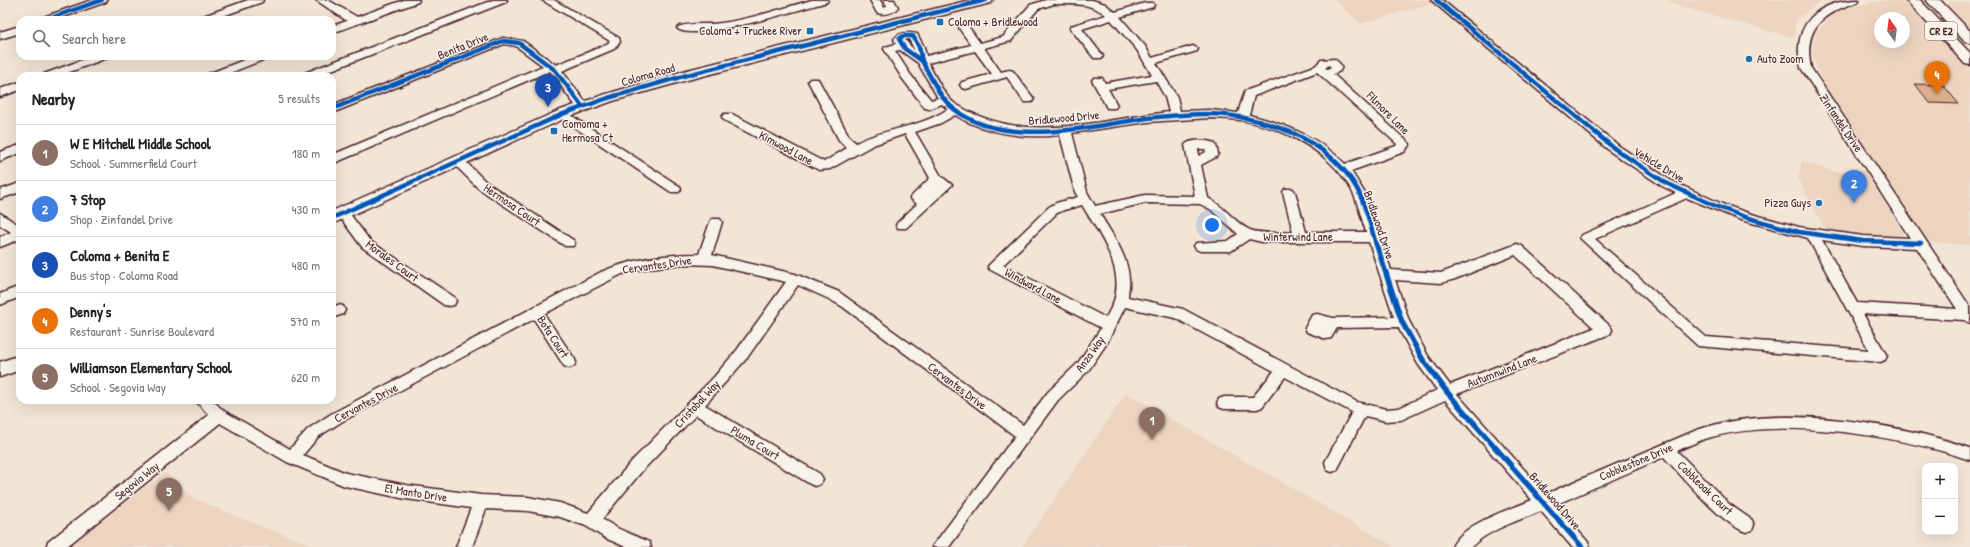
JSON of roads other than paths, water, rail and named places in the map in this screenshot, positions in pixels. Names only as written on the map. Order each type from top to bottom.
[{"type":"main road","name":"Coloma Road","points":[[337,215],[582,106],[891,17],[986,0]]},
{"type":"main road","name":"CR E2","points":[[1913,0],[1970,61]]},
{"type":"main road","name":"CR E2","points":[[1933,0],[1970,39]]},
{"type":"main road","points":[[0,370],[16,364]]},
{"type":"street","points":[[56,16],[102,0]]},
{"type":"street","points":[[213,16],[258,0]]},
{"type":"street","points":[[321,0],[355,21]]},
{"type":"street","points":[[336,28],[414,0]]},
{"type":"street","points":[[316,72],[502,0]]},
{"type":"street","points":[[336,158],[553,68],[610,47],[615,42],[614,38],[547,0]]},
{"type":"street","points":[[682,28],[728,26],[823,0]]},
{"type":"street","name":"Bridlewood Drive","points":[[875,0],[881,11],[891,17],[910,54],[925,66]]},
{"type":"street","points":[[889,0],[893,7],[891,17]]},
{"type":"street","name":"Vehicle Drive","points":[[1436,0],[1615,149],[1644,170],[1687,193],[1745,217],[1813,235],[1863,241],[1921,243]]},
{"type":"street","name":"Zinfandel Drive","points":[[1854,0],[1841,3],[1823,12],[1809,25],[1804,45],[1806,68],[1817,87],[1969,316]]},
{"type":"street","points":[[906,76],[925,66],[1007,39],[1034,7],[1053,1],[1084,1],[1101,6],[1114,17],[1141,48],[1171,97],[1175,115]]},
{"type":"street","points":[[1098,56],[1075,28],[1114,17],[1118,13],[1149,5]]},
{"type":"street","points":[[964,28],[999,76]]},
{"type":"street","points":[[0,36],[16,30]]},
{"type":"street","name":"Bridlewood Drive","points":[[902,41],[912,36],[919,47],[925,66],[945,99],[956,109],[978,121],[1015,131],[1032,132],[1065,130],[1175,115],[1210,113],[1243,116],[1265,122],[1299,136],[1327,154],[1343,169],[1360,195],[1402,322],[1423,360],[1447,392],[1582,547]]},
{"type":"street","name":"Benita Drive","points":[[336,107],[503,41],[519,43],[553,68],[582,106]]},
{"type":"street","points":[[902,41],[889,49],[906,76],[929,105],[945,99]]},
{"type":"street","points":[[1149,62],[1193,49]]},
{"type":"street","points":[[59,72],[92,60]]},
{"type":"street","points":[[222,72],[254,60]]},
{"type":"street","name":"Filmore Lane","points":[[1243,116],[1249,94],[1323,70],[1404,144],[1400,149],[1343,169]]},
{"type":"street","points":[[966,85],[1009,73],[1028,99]]},
{"type":"street","points":[[1111,105],[1100,83],[1159,77]]},
{"type":"street","points":[[814,81],[845,140],[856,149]]},
{"type":"street","points":[[0,93],[16,87]]},
{"type":"street","name":"Kimwood Lane","points":[[728,117],[819,166],[826,166],[874,140],[908,130],[949,115],[956,109]]},
{"type":"street","points":[[562,114],[675,189]]},
{"type":"street","points":[[902,225],[926,202],[916,198],[937,179],[908,130]]},
{"type":"street","name":"Anza Way","points":[[940,547],[1023,434],[1053,396],[1083,367],[1109,326],[1121,301],[1123,279],[1121,267],[1112,246],[1088,206],[1075,172],[1065,130]]},
{"type":"street","points":[[0,157],[16,151]]},
{"type":"street","name":"Hermosa Court","points":[[459,162],[482,185],[569,243]]},
{"type":"street","points":[[1088,206],[1145,199],[1202,200],[1194,163]]},
{"type":"street","points":[[0,194],[16,188]]},
{"type":"street","points":[[1289,192],[1301,238]]},
{"type":"street","points":[[1687,193],[1586,238],[1703,342],[1880,356],[1813,235]]},
{"type":"street","name":"Winterwind Lane","points":[[1202,200],[1214,206],[1234,226],[1247,234],[1262,237],[1301,238],[1374,236]]},
{"type":"street","name":"Windward Lane","points":[[1088,206],[1060,206],[1053,210],[994,266],[1109,326]]},
{"type":"street","name":"Morales Court","points":[[337,215],[366,244],[449,301]]},
{"type":"street","points":[[0,217],[9,226],[16,229]]},
{"type":"street","points":[[704,259],[716,222]]},
{"type":"street","points":[[1200,246],[1231,246],[1247,234]]},
{"type":"street","points":[[0,242],[16,236]]},
{"type":"street","name":"Autumnwind Lane","points":[[1121,301],[1178,313],[1361,410],[1386,415],[1401,414],[1447,392],[1605,330],[1517,249],[1450,276],[1441,278],[1386,275]]},
{"type":"street","name":"Cervantes Drive","points":[[292,457],[313,433],[336,418],[583,286],[618,270],[677,261],[704,259],[794,279],[834,295],[850,304],[861,314],[994,414],[1023,434]]},
{"type":"street","name":"Cristobal Way","points":[[591,521],[637,466],[695,407],[742,354],[794,279]]},
{"type":"street","points":[[0,300],[16,293]]},
{"type":"street","points":[[1853,308],[1969,316]]},
{"type":"street","name":"Bota Court","points":[[536,312],[569,362]]},
{"type":"street","points":[[1332,323],[1402,322]]},
{"type":"street","points":[[1224,403],[1257,403],[1283,368]]},
{"type":"street","name":"El Manto Drive","points":[[207,404],[219,415],[292,457],[322,471],[352,480],[406,492],[481,502],[528,504],[560,510],[591,521],[611,533],[644,547]]},
{"type":"street","name":"Pluma Court","points":[[695,407],[815,479]]},
{"type":"street","points":[[1332,465],[1332,462],[1361,410]]},
{"type":"street","name":"Segovia Way","points":[[54,547],[219,415]]},
{"type":"street","name":"Cobblestone Drive","points":[[1460,547],[1471,536],[1485,528],[1542,502],[1702,434],[1746,424],[1796,423],[1827,432],[1908,435],[1970,454]]},
{"type":"street","name":"Cobbleoak Court","points":[[1666,450],[1724,509],[1746,525]]},
{"type":"street","points":[[464,547],[481,502]]},
{"type":"place","name":"Coloma + Bridlewood","points":[[940,22]]},
{"type":"place","name":"Coloma + Truckee River","points":[[810,31]]},
{"type":"place","name":"Auto Zoom","points":[[1749,59]]},
{"type":"place","name":"Denny's","points":[[1937,94]]},
{"type":"place","name":"Coloma + Benita E","points":[[548,107]]},
{"type":"place","name":"Comoma + Hermosa Ct","points":[[554,131]]},
{"type":"place","name":"Pizza Guys","points":[[1819,203]]},
{"type":"place","name":"7 Stop","points":[[1854,203]]},
{"type":"place","name":"W E Mitchell Middle School","points":[[1152,440]]},
{"type":"place","name":"Williamson Elementary School","points":[[169,511]]}]
